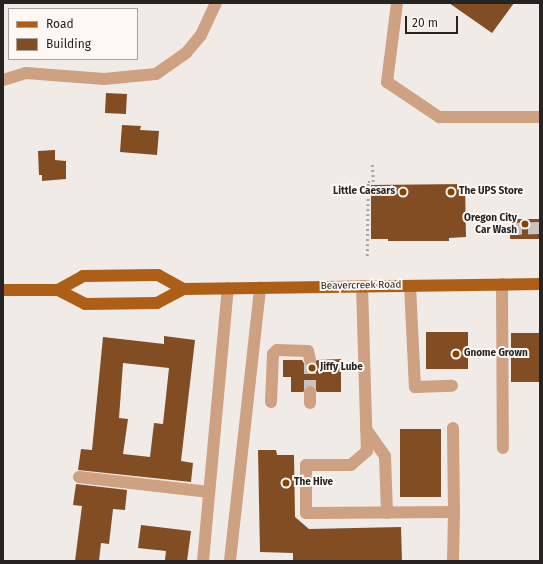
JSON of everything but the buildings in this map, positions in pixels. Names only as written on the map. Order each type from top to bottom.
[{"type":"main road","name":"Beavercreek Road","points":[[58,290],[83,276],[158,275],[183,289]]},
{"type":"main road","name":"Beavercreek Road","points":[[3,290],[58,290],[85,304],[157,303],[183,289],[540,284]]},
{"type":"lane","points":[[3,80],[26,73],[104,79],[156,74],[186,53],[201,35],[216,3]]},
{"type":"lane","points":[[397,3],[387,82],[439,117],[540,117]]},
{"type":"lane","points":[[502,284],[503,448]]},
{"type":"lane","points":[[362,286],[367,451],[351,465],[306,465],[306,514],[454,512]]},
{"type":"lane","points":[[410,286],[415,387],[452,386]]},
{"type":"lane","points":[[203,561],[228,288]]},
{"type":"lane","points":[[230,561],[260,288]]},
{"type":"lane","points":[[271,402],[273,354],[277,350],[308,351],[310,360]]},
{"type":"lane","points":[[453,428],[453,561]]},
{"type":"lane","points":[[366,429],[385,456],[387,513]]},
{"type":"lane","points":[[79,477],[210,492]]},
{"type":"path","points":[[367,256],[368,182],[373,182],[372,164]]},
{"type":"tunnel","points":[[510,229],[540,228]]},
{"type":"tunnel","points":[[310,360],[310,392]]},
{"type":"place","name":"Little Caesars","points":[[403,192]]},
{"type":"place","name":"The UPS Store","points":[[451,192]]},
{"type":"place","name":"Oregon City Car Wash","points":[[525,224]]},
{"type":"place","name":"Gnome Grown","points":[[456,354]]},
{"type":"place","name":"Jiffy Lube","points":[[312,368]]},
{"type":"place","name":"The Hive","points":[[286,483]]}]
